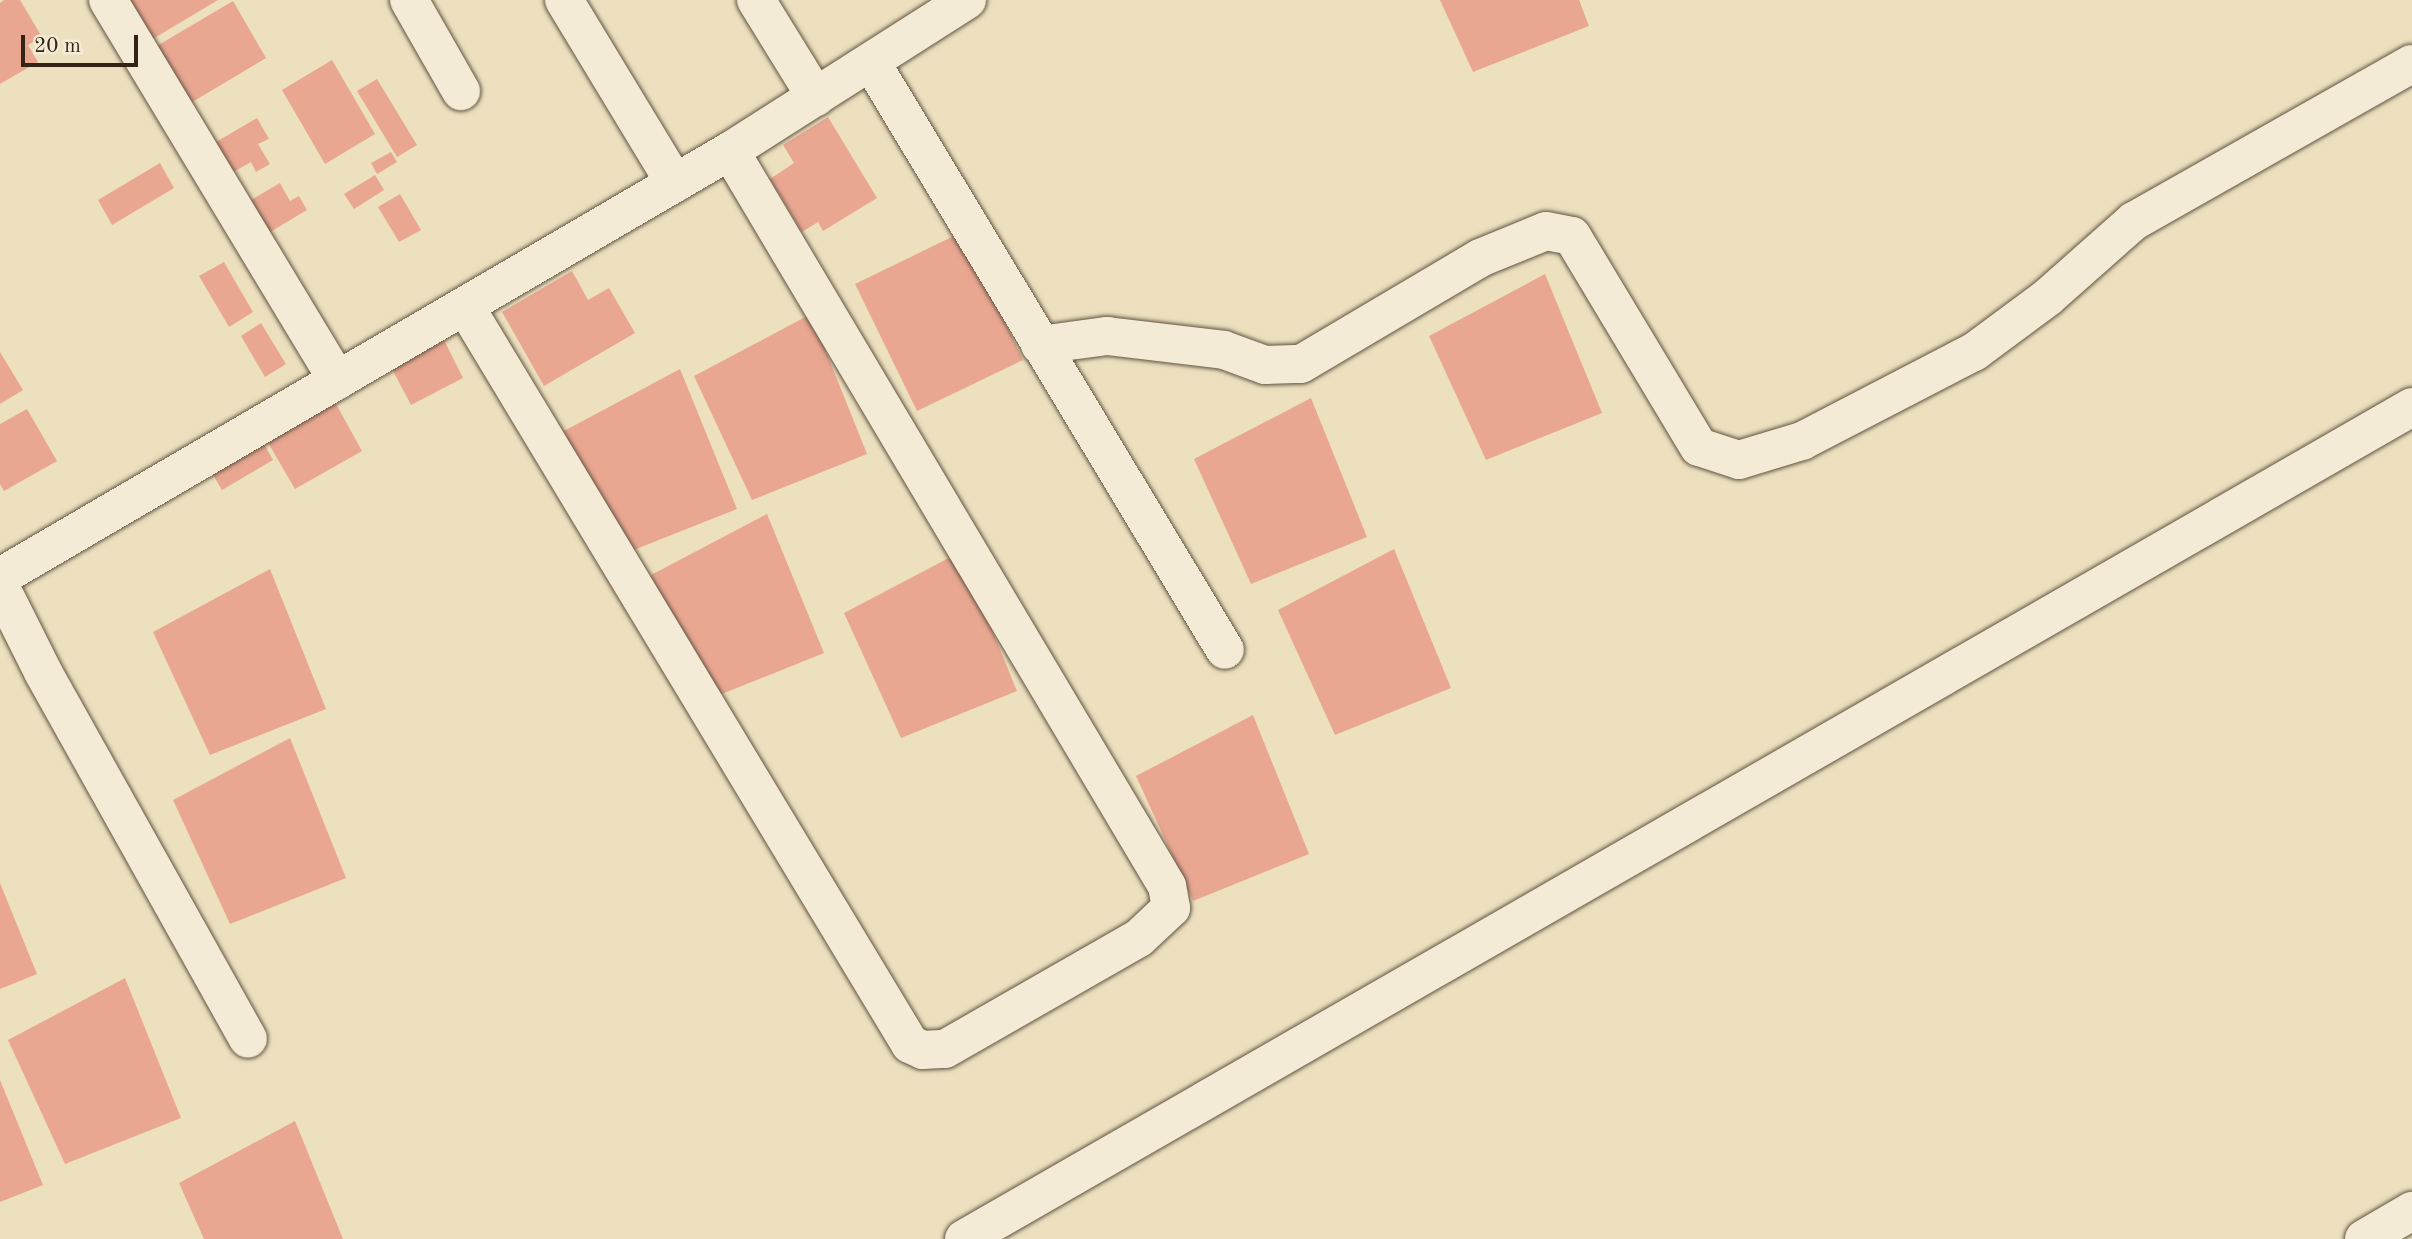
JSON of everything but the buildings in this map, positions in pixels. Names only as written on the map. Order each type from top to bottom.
[{"type":"street","points":[[108,0],[337,380]]},
{"type":"street","points":[[409,0],[461,91]]},
{"type":"street","points":[[564,0],[675,183]]},
{"type":"street","points":[[757,0],[816,97]]},
{"type":"street","points":[[0,577],[730,151],[967,0]]},
{"type":"street","points":[[871,62],[1225,650]]},
{"type":"street","points":[[1040,345],[1107,336],[1224,350],[1265,365],[1301,364],[1480,258],[1546,231],[1572,236],[1699,447],[1739,460],[1802,441],[1975,352],[2048,297],[2134,221],[2412,64]]},
{"type":"street","points":[[465,306],[910,1044],[923,1050],[945,1049],[1139,938],[1171,908],[1167,886],[730,151]]},
{"type":"street","points":[[964,1239],[2412,407]]},
{"type":"street","points":[[0,586],[43,672],[248,1039]]},
{"type":"street","points":[[2364,1239],[2412,1211]]}]
